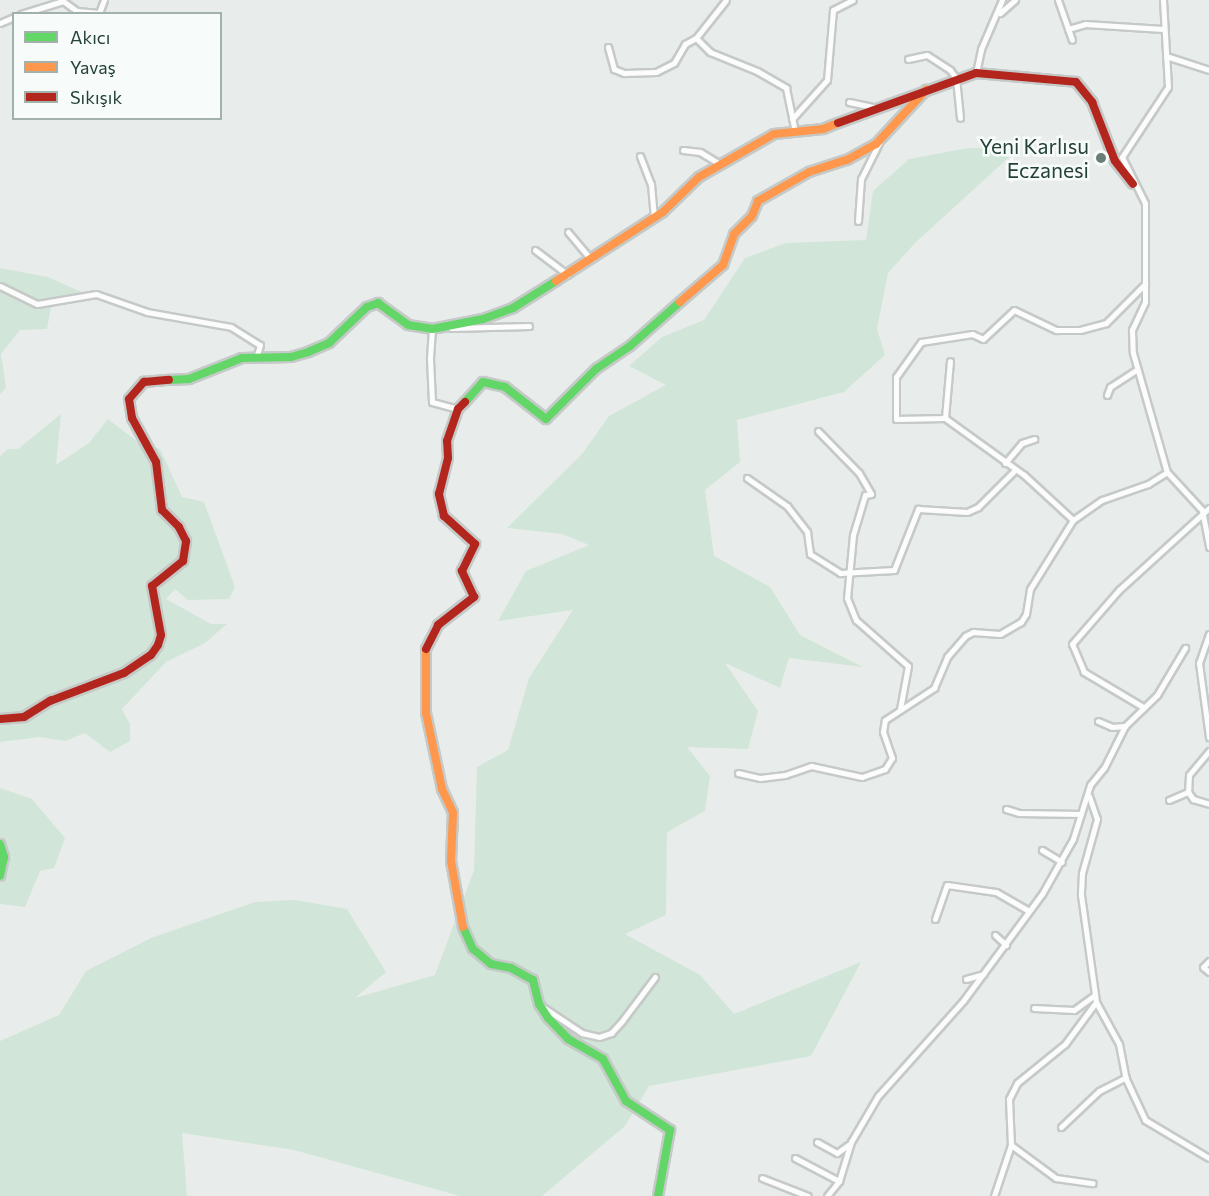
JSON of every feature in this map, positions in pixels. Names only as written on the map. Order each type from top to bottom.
[{"type":"street","points":[[608,47],[614,69],[624,73],[656,72],[675,63],[685,44],[696,38],[726,0]]},
{"type":"street","points":[[792,120],[827,80],[833,10],[853,0]]},
{"type":"street","points":[[976,73],[981,49],[999,14],[1002,0]]},
{"type":"street","points":[[999,14],[1015,0]]},
{"type":"street","points":[[1058,0],[1072,40]]},
{"type":"street","points":[[1133,184],[1122,157],[1168,87],[1163,0]]},
{"type":"street","points":[[27,12],[63,1],[77,11],[88,12]]},
{"type":"street","points":[[1068,29],[1085,24],[1163,29]]},
{"type":"street","points":[[696,38],[710,52],[757,71],[786,88],[795,132]]},
{"type":"street","points":[[908,59],[927,55],[956,78],[960,118]]},
{"type":"street","points":[[1166,56],[1209,70]]},
{"type":"street","points":[[432,329],[483,320],[513,309],[681,199],[699,177],[774,134],[823,129],[956,78],[976,73],[1076,81],[1092,102],[1115,161],[1145,203],[1145,302],[1132,330],[1135,371],[1167,472],[1202,510],[1209,548]]},
{"type":"street","points":[[658,1196],[670,1130],[626,1101],[603,1059],[568,1039],[539,1004],[533,980],[511,968],[490,964],[466,938],[451,861],[453,813],[442,789],[427,725],[425,652],[429,637],[438,625],[474,597],[462,572],[475,544],[444,516],[439,494],[442,471],[448,459],[447,441],[458,409],[483,382],[496,382],[546,419],[596,369],[630,346],[723,265],[734,234],[752,216],[758,201],[795,183],[809,172],[862,153],[883,137],[926,89]]},
{"type":"street","points":[[849,102],[877,108]]},
{"type":"street","points":[[858,221],[861,179],[883,137]]},
{"type":"street","points":[[683,150],[700,152],[720,164]]},
{"type":"street","points":[[640,156],[651,184],[654,217]]},
{"type":"street","points":[[568,232],[591,259]]},
{"type":"street","points":[[535,250],[567,275]]},
{"type":"street","points":[[1072,520],[1015,470],[945,418],[896,419],[896,377],[921,342],[972,334],[983,339],[1014,310],[1056,330],[1080,330],[1106,323],[1145,284]]},
{"type":"street","points":[[0,286],[37,304],[96,294],[147,312],[231,327],[260,345],[256,358]]},
{"type":"street","points":[[0,719],[24,717],[50,701],[98,686],[151,655],[161,635],[152,586],[183,561],[186,541],[179,527],[162,510],[158,469],[147,440],[132,418],[129,399],[144,382],[189,379],[223,364],[256,358],[291,357],[329,343],[367,307],[378,303],[408,325],[432,329],[530,327]]},
{"type":"street","points":[[432,329],[432,402],[458,409]]},
{"type":"street","points":[[945,418],[950,361]]},
{"type":"street","points":[[1107,395],[1110,387],[1135,371]]},
{"type":"street","points":[[818,431],[859,474],[871,494],[865,495],[853,535],[847,598],[856,620],[908,666],[900,709]]},
{"type":"street","points":[[1005,463],[1022,443],[1034,439]]},
{"type":"street","points":[[747,478],[788,506],[807,532],[810,554],[840,573],[848,569],[894,570],[918,509],[967,512],[978,507],[1015,470]]},
{"type":"street","points":[[738,773],[760,778],[811,766],[853,777],[877,773],[892,758],[882,728],[900,709],[934,688],[947,657],[965,636],[973,632],[1000,634],[1021,622],[1030,589],[1072,520],[1102,500],[1148,484],[1167,472]]},
{"type":"street","points":[[1143,707],[1084,672],[1072,644],[1119,590],[1202,510],[1209,508]]},
{"type":"street","points":[[1209,634],[1199,663],[1202,700],[1209,737]]},
{"type":"street","points":[[817,1142],[837,1153],[842,1153],[878,1096],[1006,945],[1062,862],[1089,796],[1090,785],[1104,768],[1125,726],[1157,695],[1185,648]]},
{"type":"street","points":[[1202,700],[1209,705]]},
{"type":"street","points":[[1098,721],[1112,727],[1125,726]]},
{"type":"street","points":[[1209,751],[1189,775],[1188,792],[1193,799],[1209,804]]},
{"type":"street","points":[[1168,800],[1188,792]]},
{"type":"street","points":[[1089,796],[1097,819],[1082,873],[1081,895],[1096,1002],[1119,1044],[1126,1077],[1145,1120],[1209,1158]]},
{"type":"street","points":[[1006,809],[1019,813],[1081,814]]},
{"type":"street","points":[[0,844],[4,866],[0,876]]},
{"type":"street","points":[[1042,850],[1062,862]]},
{"type":"street","points":[[935,919],[947,885],[996,892],[1029,911]]},
{"type":"street","points":[[995,935],[1006,945]]},
{"type":"street","points":[[1209,961],[1203,967],[1209,972]]},
{"type":"street","points":[[966,980],[984,973]]},
{"type":"street","points":[[539,1004],[582,1034],[599,1037],[611,1033],[655,977]]},
{"type":"street","points":[[1034,1008],[1074,1010],[1095,995]]},
{"type":"street","points":[[994,1196],[1011,1145],[1009,1099],[1017,1083],[1065,1044],[1096,1002]]},
{"type":"street","points":[[1060,1127],[1099,1091],[1126,1077]]},
{"type":"street","points":[[827,1196],[839,1181],[851,1142]]},
{"type":"street","points":[[1011,1145],[1056,1178],[1093,1184]]},
{"type":"street","points":[[795,1158],[839,1181]]},
{"type":"street","points":[[762,1178],[808,1196]]},
{"type":"green space","points":[[968,148],[1018,149],[916,242],[888,273],[877,329],[885,355],[844,392],[737,420],[740,462],[705,490],[714,556],[770,587],[800,635],[863,667],[789,658],[780,688],[725,663],[758,711],[748,749],[687,747],[710,776],[705,811],[667,832],[666,915],[625,934],[700,975],[734,1014],[861,962],[811,1056],[649,1086],[625,1126],[542,1196],[460,1196],[294,1150],[182,1133],[187,1196],[0,1196],[0,1041],[59,1015],[86,971],[151,938],[255,902],[296,900],[347,909],[386,972],[355,998],[435,975],[474,870],[477,767],[508,750],[529,678],[573,610],[498,621],[526,571],[589,545],[562,534],[507,528],[582,454],[609,416],[666,385],[629,366],[662,337],[704,320],[745,258],[786,243],[866,240],[873,191],[909,159]]},
{"type":"green space","points":[[0,268],[48,277],[88,295],[51,307],[47,329],[20,330],[1,354],[6,388],[0,394]]},
{"type":"green space","points":[[61,414],[56,465],[89,443],[108,419],[139,443],[160,449],[182,497],[204,502],[235,587],[229,599],[188,600],[175,589],[166,599],[211,624],[227,624],[205,643],[166,662],[122,709],[130,724],[130,741],[110,752],[85,733],[65,741],[40,737],[0,742],[0,456],[8,449],[18,449]]},
{"type":"green space","points":[[0,788],[32,799],[65,838],[54,868],[40,871],[25,907],[0,904]]},
{"type":"traffic: fast","points":[[169,380],[189,379],[242,358],[291,357],[308,352],[329,343],[367,307],[378,303],[408,325],[432,329],[483,319],[513,308],[556,281]]},
{"type":"traffic: fast","points":[[465,402],[483,382],[505,387],[546,419],[596,369],[630,346],[680,302]]},
{"type":"traffic: fast","points":[[0,844],[4,857],[0,876]]},
{"type":"traffic: fast","points":[[463,927],[473,949],[491,964],[511,968],[533,980],[539,1004],[548,1018],[568,1039],[603,1059],[626,1101],[670,1130],[658,1196]]},
{"type":"traffic: slow","points":[[680,302],[723,265],[734,234],[752,216],[758,201],[809,172],[847,160],[876,144],[926,90]]},
{"type":"traffic: slow","points":[[556,281],[663,212],[699,177],[774,134],[823,129],[838,123]]},
{"type":"traffic: slow","points":[[426,649],[426,713],[442,789],[453,813],[451,861],[463,927]]},
{"type":"traffic: jam","points":[[838,123],[976,73],[1076,82],[1092,102],[1115,161],[1133,184]]},
{"type":"traffic: jam","points":[[0,719],[24,717],[50,701],[124,673],[151,655],[158,645],[161,635],[152,586],[183,561],[186,541],[179,527],[162,510],[156,462],[132,418],[129,399],[144,382],[169,380]]},
{"type":"traffic: jam","points":[[426,649],[438,625],[474,597],[462,571],[475,544],[444,516],[439,494],[448,458],[447,441],[458,409],[465,402]]},
{"type":"place","name":"Yeni Karlısu Eczanesi","points":[[1101,158]]}]
